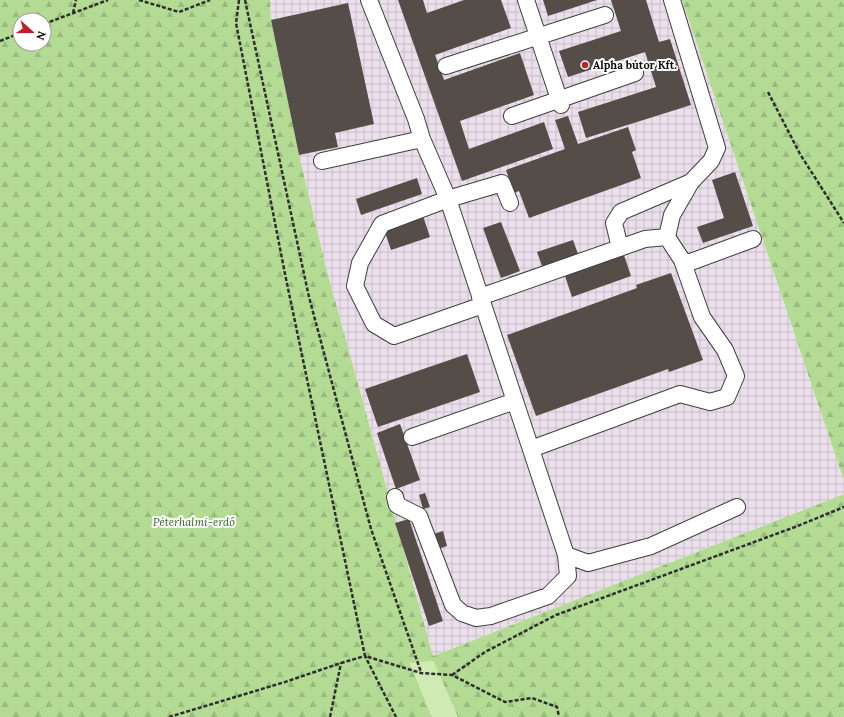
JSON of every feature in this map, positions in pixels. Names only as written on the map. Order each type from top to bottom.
[{"type":"lane","points":[[369,0],[416,119],[422,139],[448,199],[566,555],[568,576],[548,596],[491,616],[476,618],[462,613],[453,606],[419,516],[397,505],[395,497]]},
{"type":"lane","points":[[526,0],[560,103]]},
{"type":"lane","points":[[531,449],[680,394],[710,402],[727,398],[736,376],[725,350],[702,317],[682,260],[667,237],[672,215],[691,182],[711,161],[717,148],[672,0]]},
{"type":"lane","points":[[446,66],[605,15]]},
{"type":"lane","points":[[512,116],[560,103],[635,73]]},
{"type":"lane","points":[[322,162],[422,139]]},
{"type":"lane","points":[[620,248],[614,222],[621,212],[691,182]]},
{"type":"lane","points":[[510,203],[502,183],[448,199],[382,224],[360,263],[355,286],[374,324],[394,336],[620,248],[645,239],[667,237]]},
{"type":"lane","points":[[682,260],[688,263],[753,239]]},
{"type":"lane","points":[[412,437],[515,401]]},
{"type":"lane","points":[[566,555],[588,563],[595,562],[651,546],[737,507]]},
{"type":"path","points":[[73,12],[76,0]]},
{"type":"path","points":[[52,21],[108,0]]},
{"type":"path","points":[[139,0],[179,12],[210,0]]},
{"type":"path","points":[[239,0],[236,23],[285,274],[365,656],[396,717]]},
{"type":"path","points":[[245,0],[311,305],[371,529],[421,672]]},
{"type":"path","points":[[0,41],[12,36]]},
{"type":"path","points":[[768,92],[800,154],[844,223]]},
{"type":"path","points":[[452,675],[485,652],[556,615],[796,527],[844,507]]},
{"type":"path","points":[[169,717],[286,682],[341,662],[365,656],[421,672],[452,675],[505,702],[532,698],[557,706],[559,717]]},
{"type":"path","points":[[330,717],[341,662]]},
{"type":"shaded area","points":[[270,0],[682,0],[844,481],[844,494],[433,656],[327,271],[299,155],[271,20]]},
{"type":"green space","name":"Péterhalmi-erdő","points":[[0,0],[270,0],[271,20],[299,155],[327,271],[433,656],[844,494],[844,717],[458,717],[433,661],[410,663],[432,717],[0,717]]},
{"type":"green space","points":[[682,0],[844,0],[844,481]]},
{"type":"green space","points":[[433,661],[458,717],[432,717],[410,662]]},
{"type":"building","points":[[398,0],[423,0],[427,13],[464,0],[501,0],[511,28],[435,55],[444,80],[520,53],[534,95],[460,121],[469,149],[544,122],[553,149],[462,181]]},
{"type":"building","points":[[543,0],[597,0],[548,16]]},
{"type":"building","name":"Alpha bútor Kft.","points":[[611,0],[646,0],[659,42],[670,39],[691,105],[586,138],[578,112],[656,87],[645,52],[568,77],[559,51],[621,31]]},
{"type":"building","points":[[348,3],[374,124],[335,133],[338,147],[299,155],[271,20]]},
{"type":"building","points":[[568,116],[578,144],[628,127],[636,150],[632,152],[641,178],[529,218],[519,191],[514,193],[506,170],[565,149],[555,120]]},
{"type":"building","points":[[735,172],[753,226],[703,243],[697,227],[724,218],[712,180]]},
{"type":"building","points":[[417,178],[422,194],[361,215],[356,199]]},
{"type":"building","points":[[423,216],[430,237],[391,250],[384,229]]},
{"type":"building","points":[[501,222],[520,271],[501,278],[483,228]]},
{"type":"building","points":[[573,240],[578,254],[542,266],[537,252]]},
{"type":"building","points":[[623,252],[631,276],[572,297],[564,273]]},
{"type":"building","points":[[671,273],[703,360],[669,372],[668,369],[536,416],[507,335],[637,288],[636,285]]},
{"type":"building","points":[[467,354],[480,392],[378,427],[365,389]]},
{"type":"building","points":[[400,424],[420,480],[396,489],[377,433]]},
{"type":"building","points":[[425,493],[430,507],[423,509],[419,495]]},
{"type":"building","points":[[409,519],[443,621],[429,626],[395,523]]},
{"type":"building","points":[[443,531],[447,546],[438,549],[434,534]]},
{"type":"place","name":"Alpha bútor Kft.","points":[[585,65]]}]
